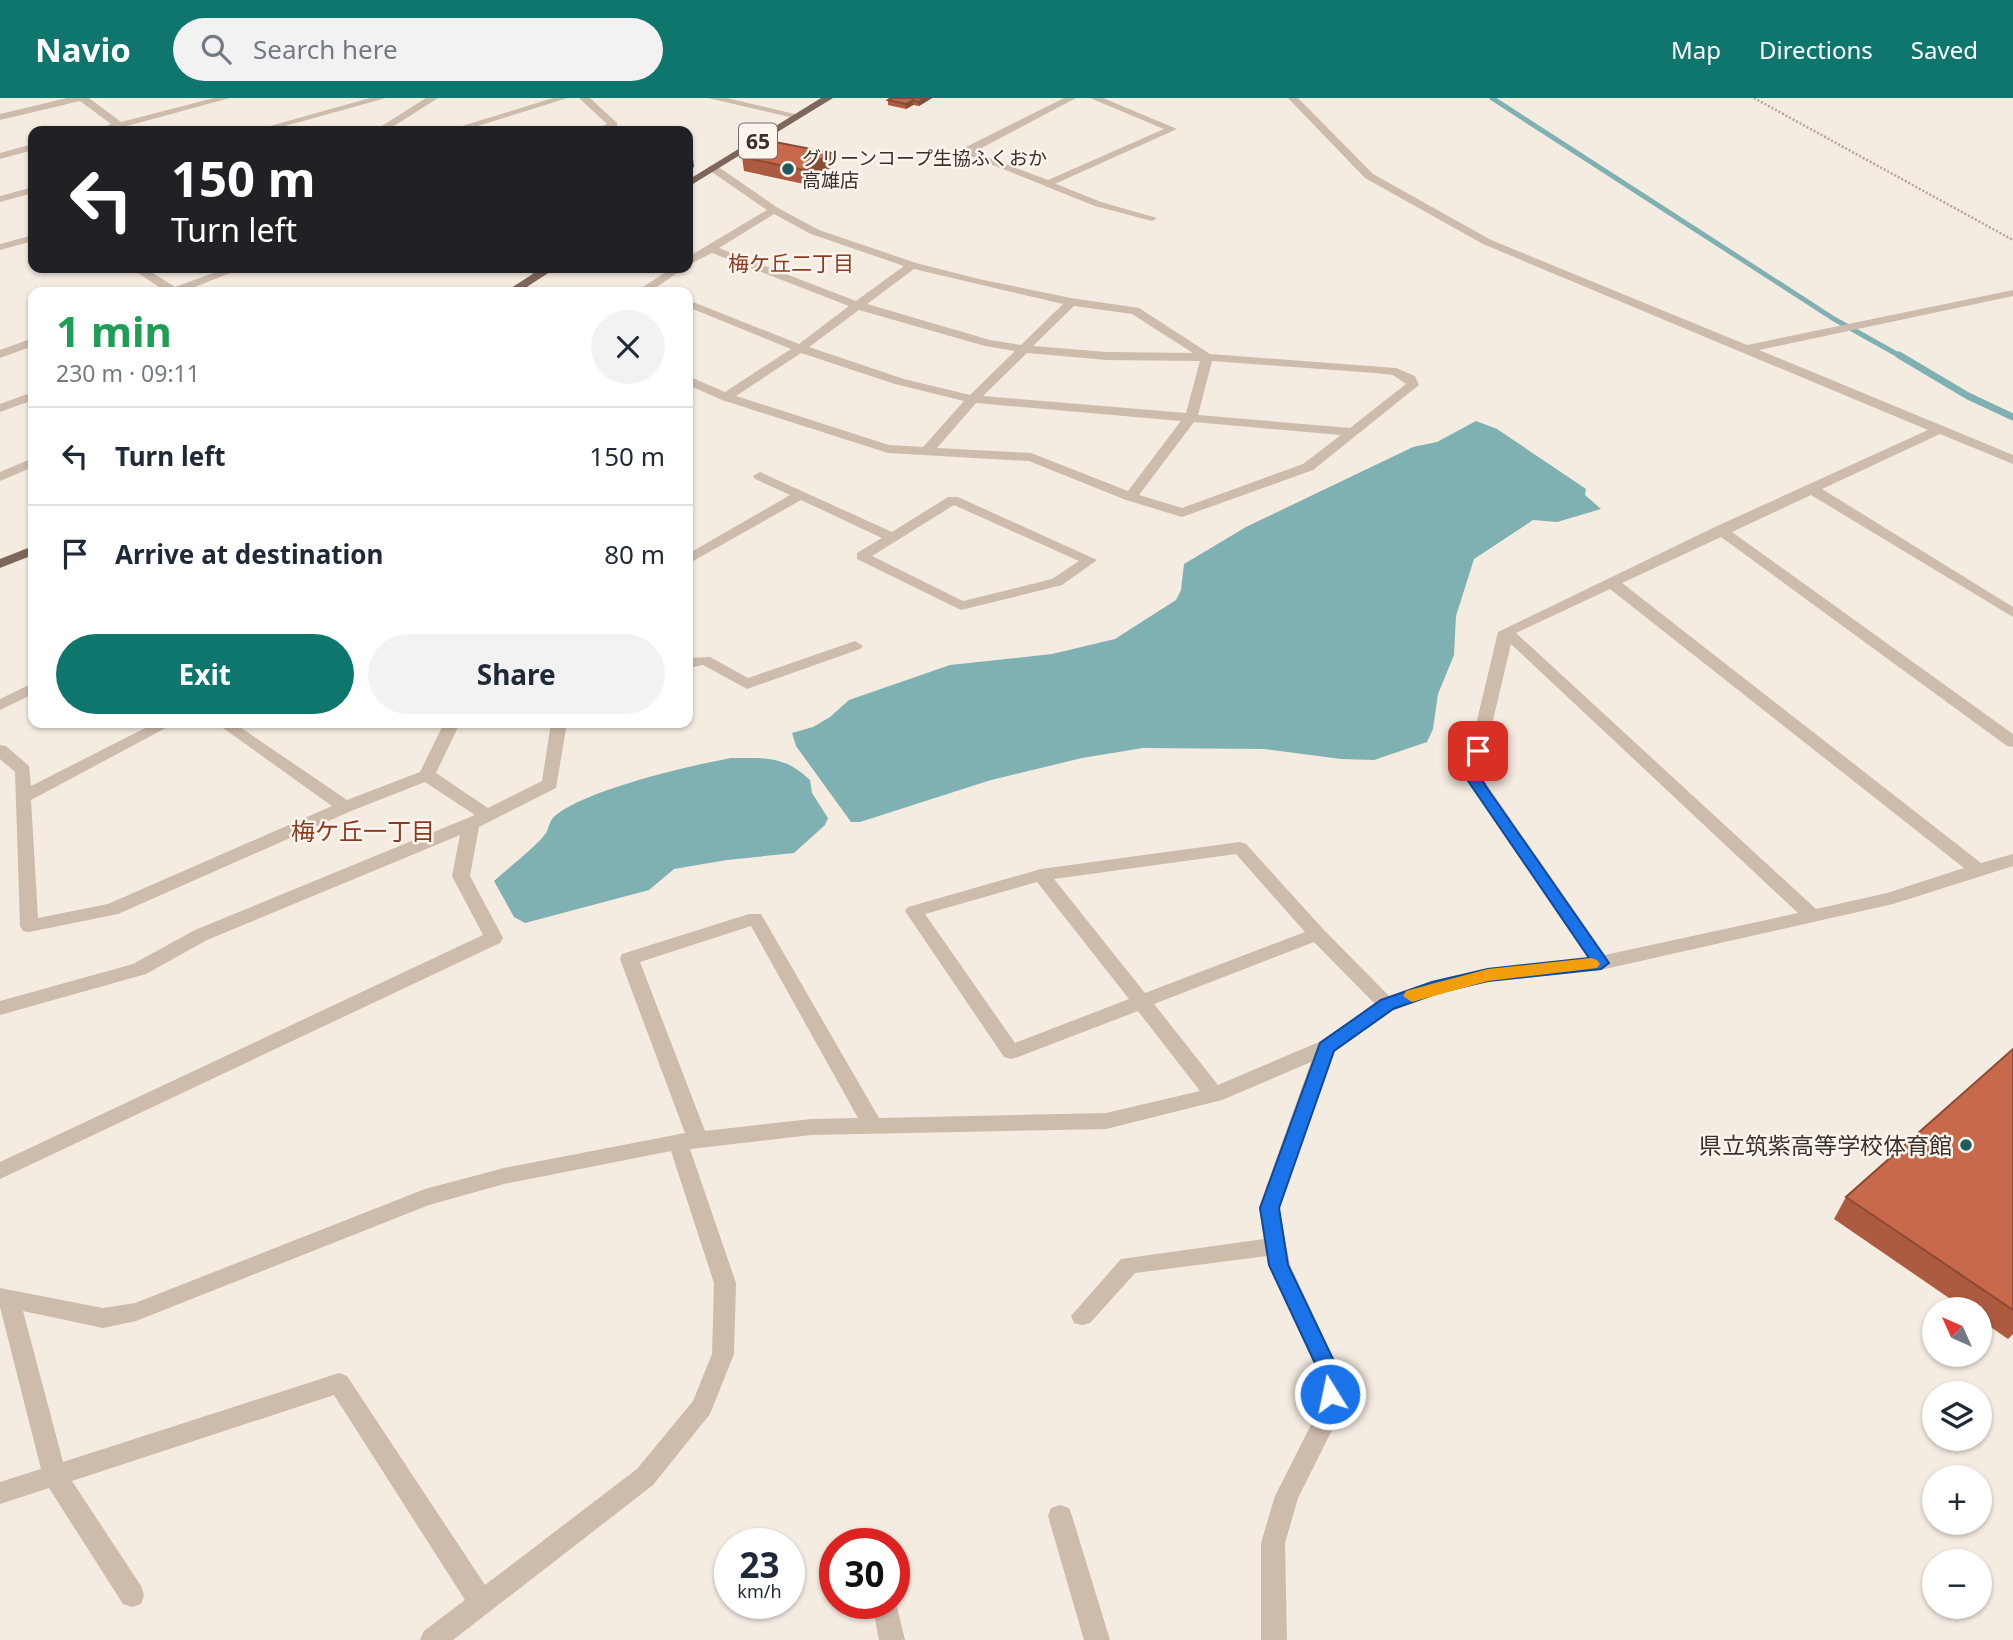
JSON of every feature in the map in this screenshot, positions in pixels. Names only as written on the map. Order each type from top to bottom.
[{"type":"main road","name":"65","points":[[693,181],[828,98]]},
{"type":"main road","points":[[518,287],[536,273]]},
{"type":"main road","points":[[0,564],[28,552]]},
{"type":"street","points":[[0,117],[81,98],[120,126]]},
{"type":"street","points":[[130,126],[225,98]]},
{"type":"street","points":[[276,126],[381,98]]},
{"type":"street","points":[[387,126],[433,98]]},
{"type":"street","points":[[467,126],[563,98]]},
{"type":"street","points":[[584,98],[614,125],[611,126]]},
{"type":"street","points":[[713,98],[798,116]]},
{"type":"street","points":[[1071,98],[970,149],[968,153],[1048,184],[1172,129],[1095,98]]},
{"type":"street","points":[[1293,98],[1369,176],[1487,242],[2013,460]]},
{"type":"street","points":[[0,156],[28,148]]},
{"type":"street","points":[[713,168],[774,210],[815,232],[912,265],[1071,302],[1135,311],[1207,357]]},
{"type":"street","points":[[0,199],[28,191]]},
{"type":"street","points":[[693,259],[774,210]]},
{"type":"street","points":[[0,247],[28,239]]},
{"type":"street","points":[[693,382],[726,397],[888,449],[1031,457],[1130,497],[1182,513],[1308,467],[1413,385],[1411,379],[1396,372],[1375,369],[1207,357],[1107,356],[1025,349],[957,334],[856,305],[710,248]]},
{"type":"street","points":[[726,397],[799,349],[912,265]]},
{"type":"street","points":[[144,273],[166,287]]},
{"type":"street","points":[[186,287],[224,273]]},
{"type":"street","points":[[655,287],[673,273]]},
{"type":"street","points":[[1747,349],[2013,293]]},
{"type":"street","points":[[928,450],[973,399],[1071,302]]},
{"type":"street","points":[[693,305],[799,349],[898,382],[973,399],[1355,432]]},
{"type":"street","points":[[0,354],[28,344]]},
{"type":"street","points":[[1130,497],[1191,417],[1207,357]]},
{"type":"street","points":[[0,408],[28,398]]},
{"type":"street","points":[[1506,632],[1938,430]]},
{"type":"street","points":[[0,477],[28,464]]},
{"type":"street","points":[[760,476],[890,536]]},
{"type":"street","points":[[1810,488],[2013,613]]},
{"type":"street","points":[[693,557],[799,496]]},
{"type":"street","points":[[953,500],[1090,560],[1058,582],[961,606],[862,556],[890,536],[953,500]]},
{"type":"street","points":[[1720,530],[2013,742]]},
{"type":"street","points":[[1611,582],[1978,870]]},
{"type":"street","points":[[1506,632],[1813,916]]},
{"type":"street","points":[[1506,632],[1472,775],[1601,963]]},
{"type":"street","points":[[693,662],[705,660],[747,684],[855,646]]},
{"type":"street","points":[[0,705],[28,691]]},
{"type":"street","points":[[22,797],[157,728]]},
{"type":"street","points":[[230,728],[345,807]]},
{"type":"street","points":[[0,750],[23,770],[29,926],[112,910],[345,807],[427,775],[450,728]]},
{"type":"street","points":[[0,1008],[139,969],[201,935],[480,820],[550,784],[558,728]]},
{"type":"street","points":[[427,775],[480,820]]},
{"type":"street","points":[[0,1171],[494,938],[461,876],[480,820]]},
{"type":"street","points":[[1317,934],[1011,1052],[914,911],[1041,875],[1240,848],[1317,934],[1387,1005]]},
{"type":"street","points":[[132,1595],[55,1476],[5,1298],[103,1318],[136,1312],[425,1197],[504,1176],[688,1141],[811,1127],[1106,1121],[1215,1095],[1326,1047],[1387,1005],[1438,987],[1488,975],[1601,963],[1893,898],[1895,895],[2013,860]]},
{"type":"street","points":[[1041,875],[1215,1095]]},
{"type":"street","points":[[433,1640],[645,1476],[702,1407],[723,1354],[725,1283],[688,1141],[629,959],[755,918],[873,1126]]},
{"type":"street","points":[[1274,1640],[1273,1543],[1287,1496],[1329,1412],[1331,1376],[1279,1265],[1269,1208],[1326,1047]]},
{"type":"street","points":[[1082,1316],[1129,1265],[1275,1246]]},
{"type":"street","points":[[0,1493],[339,1383],[482,1603]]},
{"type":"street","points":[[1060,1516],[1097,1640]]},
{"type":"street","points":[[888,1619],[892,1640]]},
{"type":"lane","points":[[1048,184],[1098,204],[1152,218]]},
{"type":"path","points":[[1754,98],[2013,240]]},
{"type":"water","points":[[1476,421],[1497,429],[1586,489],[1585,495],[1601,509],[1557,522],[1533,520],[1474,559],[1456,616],[1454,655],[1438,694],[1433,729],[1427,742],[1374,760],[1341,759],[1264,749],[1143,748],[1082,758],[991,780],[860,822],[851,822],[796,746],[792,733],[813,727],[830,717],[849,700],[950,665],[1052,654],[1115,639],[1176,600],[1181,590],[1184,564],[1246,527],[1413,447],[1437,442]]},
{"type":"water","points":[[731,758],[773,760],[800,772],[810,780],[812,793],[828,818],[825,825],[794,853],[674,869],[649,890],[525,923],[514,917],[494,881],[541,839],[556,815],[571,805],[615,788]]},
{"type":"building","points":[[925,98],[906,104],[888,100]]},
{"type":"building","points":[[770,141],[831,153],[803,170],[742,157]]},
{"type":"building","name":"県立筑紫高等学校体育館","points":[[2013,1049],[2013,1310],[1846,1197]]},
{"type":"waterway","points":[[1492,98],[1834,319],[1902,357]]},
{"type":"waterway","points":[[1899,355],[1968,396],[2013,417]]},
{"type":"slow traffic","points":[[1412,996],[1488,975],[1591,964]]},
{"type":"place","name":"グリーンコープ生協ふくおか 高雄店","points":[[788,169]]},
{"type":"place","name":"県立筑紫高等学校体育館","points":[[1966,1145]]},
{"type":"district","name":"梅ケ丘二丁目","points":[[791,263]]},
{"type":"district","name":"梅ケ丘一丁目","points":[[363,830]]},
{"type":"route","points":[[1330,1394],[1331,1376],[1279,1265],[1269,1208],[1326,1047],[1387,1005],[1438,987],[1488,975],[1601,963],[1480,790],[1472,775],[1478,751]]}]
